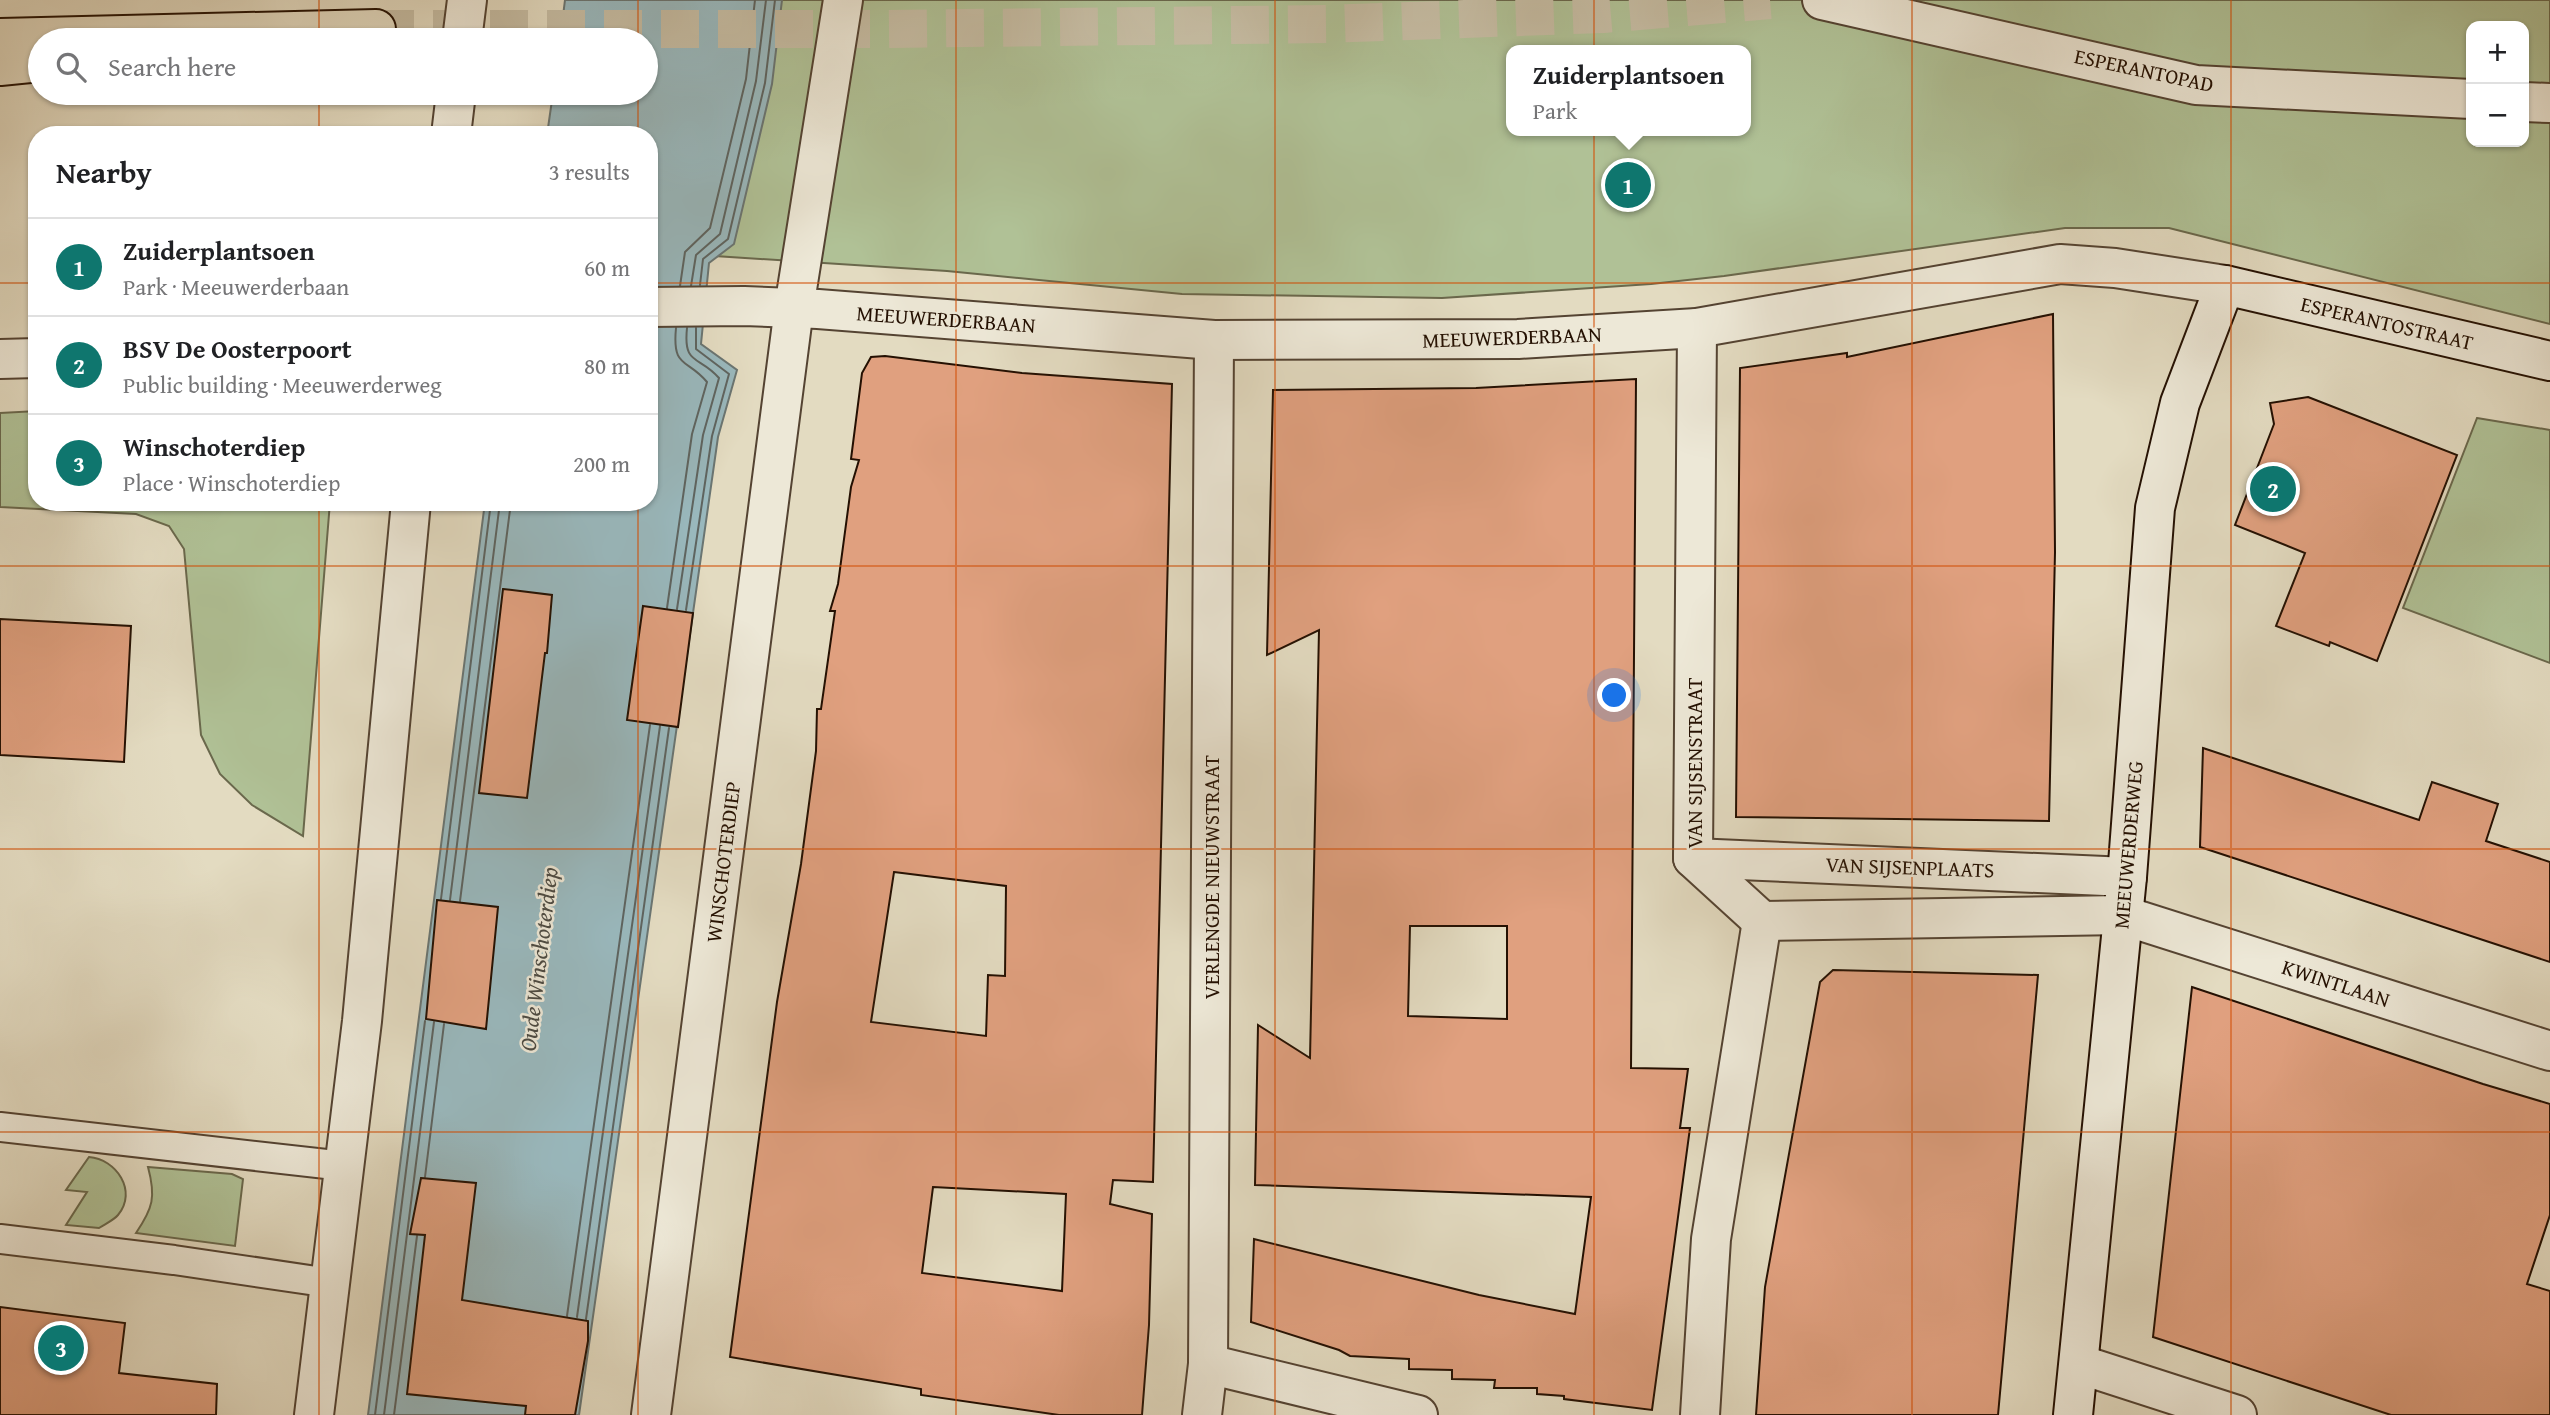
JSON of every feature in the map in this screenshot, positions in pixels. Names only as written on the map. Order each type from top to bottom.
[{"type":"highway","points":[[0,38],[28,37]]},
{"type":"highway","points":[[0,66],[28,63]]},
{"type":"street","points":[[464,28],[467,0]]},
{"type":"street","name":"WINSCHOTERDIEP","points":[[651,1415],[794,308],[843,0]]},
{"type":"street","name":"ESPERANTOPAD","points":[[1822,0],[2196,85],[2466,99]]},
{"type":"street","points":[[2529,102],[2550,103]]},
{"type":"street","points":[[452,126],[455,105]]},
{"type":"street","name":"MEEUWERDERBAAN","points":[[658,307],[794,308],[1214,340],[1518,340],[1697,328],[2060,264],[2115,268],[2225,285]]},
{"type":"street","name":"ESPERANTOSTRAAT","points":[[2225,285],[2550,361]]},
{"type":"street","name":"MEEUWERDERWEG","points":[[2073,1415],[2126,877],[2155,508],[2180,403],[2225,285]]},
{"type":"street","name":"VAN SIJSENSTRAAT","points":[[1697,328],[1693,858],[1762,921]]},
{"type":"street","name":"VERLENGDE NIEUWSTRAAT","points":[[1202,1415],[1208,1364],[1214,340]]},
{"type":"street","points":[[0,359],[28,358]]},
{"type":"street","points":[[314,1415],[362,1021],[410,511]]},
{"type":"street","name":"VAN SIJSENPLAATS","points":[[1693,858],[2126,877]]},
{"type":"street","points":[[1700,1415],[1711,1240],[1762,921],[2122,915]]},
{"type":"street","name":"KWINTLAAN","points":[[2122,915],[2550,1051]]},
{"type":"street","points":[[1208,1364],[1418,1415]]},
{"type":"street","points":[[2079,1364],[2237,1415]]},
{"type":"lane","points":[[0,1127],[344,1166]]},
{"type":"lane","points":[[0,1239],[174,1260],[330,1283]]},
{"type":"green space","points":[[725,0],[2550,0],[2550,324],[2169,228],[2065,228],[1724,276],[1651,284],[1442,298],[1182,294],[947,271],[700,255]]},
{"type":"green space","points":[[28,411],[28,508],[0,507],[0,413]]},
{"type":"green space","points":[[2477,418],[2550,430],[2550,663],[2403,608]]},
{"type":"green space","points":[[78,511],[329,511],[303,836],[252,805],[220,774],[201,735],[184,549],[169,526],[136,514]]},
{"type":"green space","points":[[89,1157],[108,1164],[121,1178],[126,1196],[124,1206],[116,1217],[99,1228],[66,1225],[87,1192],[66,1190]]},
{"type":"green space","points":[[148,1167],[232,1174],[243,1179],[235,1246],[136,1233],[151,1202],[152,1186]]},
{"type":"water","name":"Oude Winschoterdiep","points":[[565,0],[782,0],[772,84],[734,244],[709,263],[701,344],[737,370],[718,437],[579,1415],[368,1415],[484,511],[658,511],[658,126],[548,126],[551,105],[658,105],[658,28],[562,28]]},
{"type":"building","points":[[2053,314],[2055,552],[2049,821],[1736,817],[1740,368],[1847,353],[1847,357]]},
{"type":"building","points":[[885,356],[1022,373],[1172,384],[1153,1182],[1113,1180],[1110,1204],[1152,1214],[1149,1325],[1142,1415],[1059,1415],[921,1395],[921,1389],[730,1357],[777,1002],[801,864],[816,751],[817,709],[821,709],[835,611],[830,611],[838,584],[851,487],[859,460],[851,459],[862,373],[871,357]],"holes":[[[894,872],[1006,886],[1005,976],[988,975],[986,1036],[871,1022]],[[933,1187],[1066,1194],[1062,1291],[922,1273]]]},
{"type":"building","points":[[1636,379],[1631,1068],[1688,1069],[1680,1128],[1690,1128],[1652,1410],[1537,1394],[1537,1388],[1494,1388],[1495,1380],[1452,1379],[1452,1370],[1409,1369],[1409,1359],[1350,1356],[1339,1350],[1251,1322],[1254,1239],[1479,1295],[1575,1314],[1591,1197],[1255,1185],[1258,1025],[1310,1058],[1319,630],[1267,655],[1273,390],[1476,388]],"holes":[[[1410,926],[1507,926],[1507,1019],[1408,1016]]]},
{"type":"building","points":[[2308,397],[2457,455],[2377,661],[2330,642],[2329,646],[2276,626],[2305,553],[2235,525],[2274,424],[2270,403]]},
{"type":"building","points":[[503,589],[552,595],[547,653],[527,798],[479,793]]},
{"type":"building","points":[[643,606],[693,613],[678,727],[627,720]]},
{"type":"building","points":[[0,619],[131,626],[124,762],[0,755]]},
{"type":"building","points":[[2203,748],[2419,820],[2432,782],[2498,804],[2486,841],[2550,862],[2550,962],[2200,847]]},
{"type":"building","points":[[437,900],[498,907],[486,1029],[426,1019]]},
{"type":"building","points":[[1833,970],[2038,975],[1998,1415],[1756,1415],[1765,1287],[1820,982]]},
{"type":"building","points":[[2192,987],[2550,1104],[2550,1215],[2527,1284],[2550,1291],[2550,1415],[2391,1415],[2153,1337]]},
{"type":"building","points":[[421,1178],[476,1183],[462,1300],[588,1321],[588,1341],[575,1415],[525,1415],[526,1406],[407,1394],[425,1235],[410,1234]]},
{"type":"building","points":[[0,1307],[125,1323],[119,1373],[217,1384],[216,1415],[0,1415]]},
{"type":"tunnel","points":[[658,29],[1326,24],[1603,14],[1770,0]]},
{"type":"place","name":"Zuiderplantsoen","points":[[1628,185]]},
{"type":"place","name":"BSV De Oosterpoort","points":[[2273,489]]},
{"type":"place","name":"Winschoterdiep","points":[[61,1348]]}]
